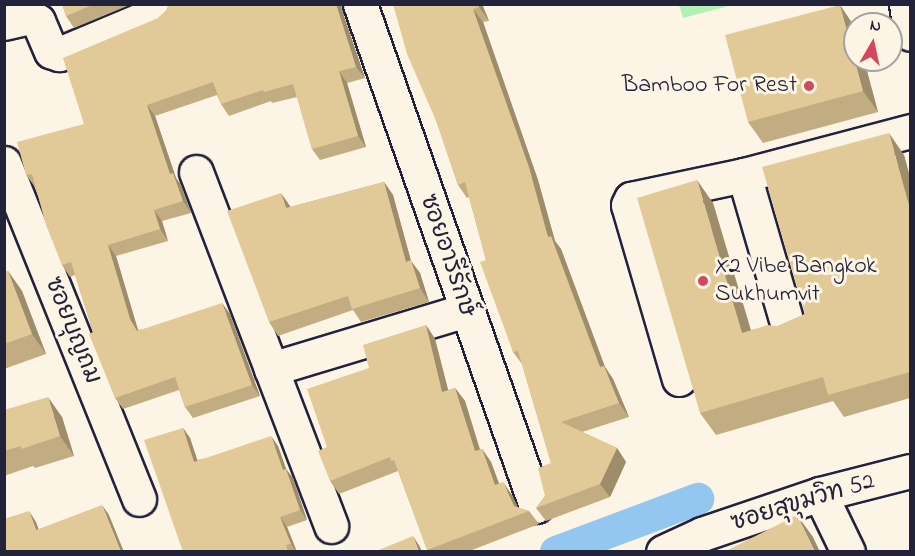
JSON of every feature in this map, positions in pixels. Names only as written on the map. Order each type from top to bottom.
[{"type":"street","name":"ซอยอารีรักษ์","points":[[360,4],[536,506]]},
{"type":"street","points":[[906,4],[910,34]]},
{"type":"street","points":[[4,23],[30,17],[38,21],[51,51],[59,54],[159,12]]},
{"type":"street","points":[[679,379],[628,205],[632,199],[744,175],[910,131]]},
{"type":"street","name":"ซอยบุญถม","points":[[4,163],[139,499]]},
{"type":"street","points":[[196,172],[331,526]]},
{"type":"street","points":[[744,175],[789,330]]},
{"type":"street","points":[[271,369],[466,310]]},
{"type":"street","name":"ซอยสุขุมวิท 52","points":[[663,552],[702,534],[820,494],[910,471]]},
{"type":"street","points":[[820,494],[848,552]]},
{"type":"green space","points":[[679,4],[732,5],[683,18]]},
{"type":"building","points":[[62,4],[95,4],[66,16]]},
{"type":"building","points":[[169,4],[336,4],[356,67],[339,71],[358,136],[312,149],[293,84],[264,92],[263,90],[221,104],[213,82],[147,105],[170,174],[173,173],[183,201],[154,210],[160,229],[108,245],[130,319],[137,331],[222,303],[252,385],[185,407],[175,377],[115,398],[89,334],[93,332],[71,262],[62,265],[46,225],[32,174],[26,175],[17,142],[84,124],[63,58],[158,18],[166,11]]},
{"type":"building","points":[[393,4],[478,4],[479,7],[473,9],[529,167],[548,237],[551,236],[600,367],[604,366],[619,403],[561,422],[617,448],[600,484],[536,508],[545,496],[538,468],[551,463],[518,351],[513,352],[480,262],[486,260],[465,182],[458,185],[437,123],[407,54]]},
{"type":"building","name":"Bamboo For Rest","points":[[840,5],[843,16],[843,72],[858,72],[863,91],[748,122],[725,35]]},
{"type":"building","points":[[889,133],[910,209],[910,372],[828,395],[823,377],[700,413],[637,198],[697,180],[742,333],[768,325],[778,326],[805,314],[762,167]]},
{"type":"building","points":[[384,182],[406,262],[411,260],[420,288],[352,309],[348,296],[269,322],[227,211],[281,193],[286,208]]},
{"type":"building","points":[[8,271],[32,334],[4,344],[4,272]]},
{"type":"building","points":[[426,325],[442,392],[455,388],[475,451],[482,449],[495,485],[503,482],[514,506],[529,511],[427,550],[394,460],[391,461],[390,457],[330,481],[318,451],[327,447],[307,389],[369,368],[363,345]]},
{"type":"building","points":[[48,397],[60,436],[21,449],[21,446],[4,451],[4,410]]},
{"type":"building","points":[[183,428],[194,462],[271,436],[283,470],[286,469],[300,510],[280,517],[291,544],[286,545],[288,552],[183,552],[144,440]]},
{"type":"building","points":[[102,505],[121,552],[77,552],[77,550],[73,552],[4,552],[4,519],[29,511],[36,530]]},
{"type":"building","points":[[797,515],[815,552],[724,552]]},
{"type":"building","points":[[413,536],[419,552],[374,552]]},
{"type":"waterway","points":[[556,552],[698,499]]},
{"type":"place","name":"Bamboo For Rest","points":[[809,86]]},
{"type":"place","name":"X2 Vibe Bangkok Sukhumvit","points":[[703,281]]}]
